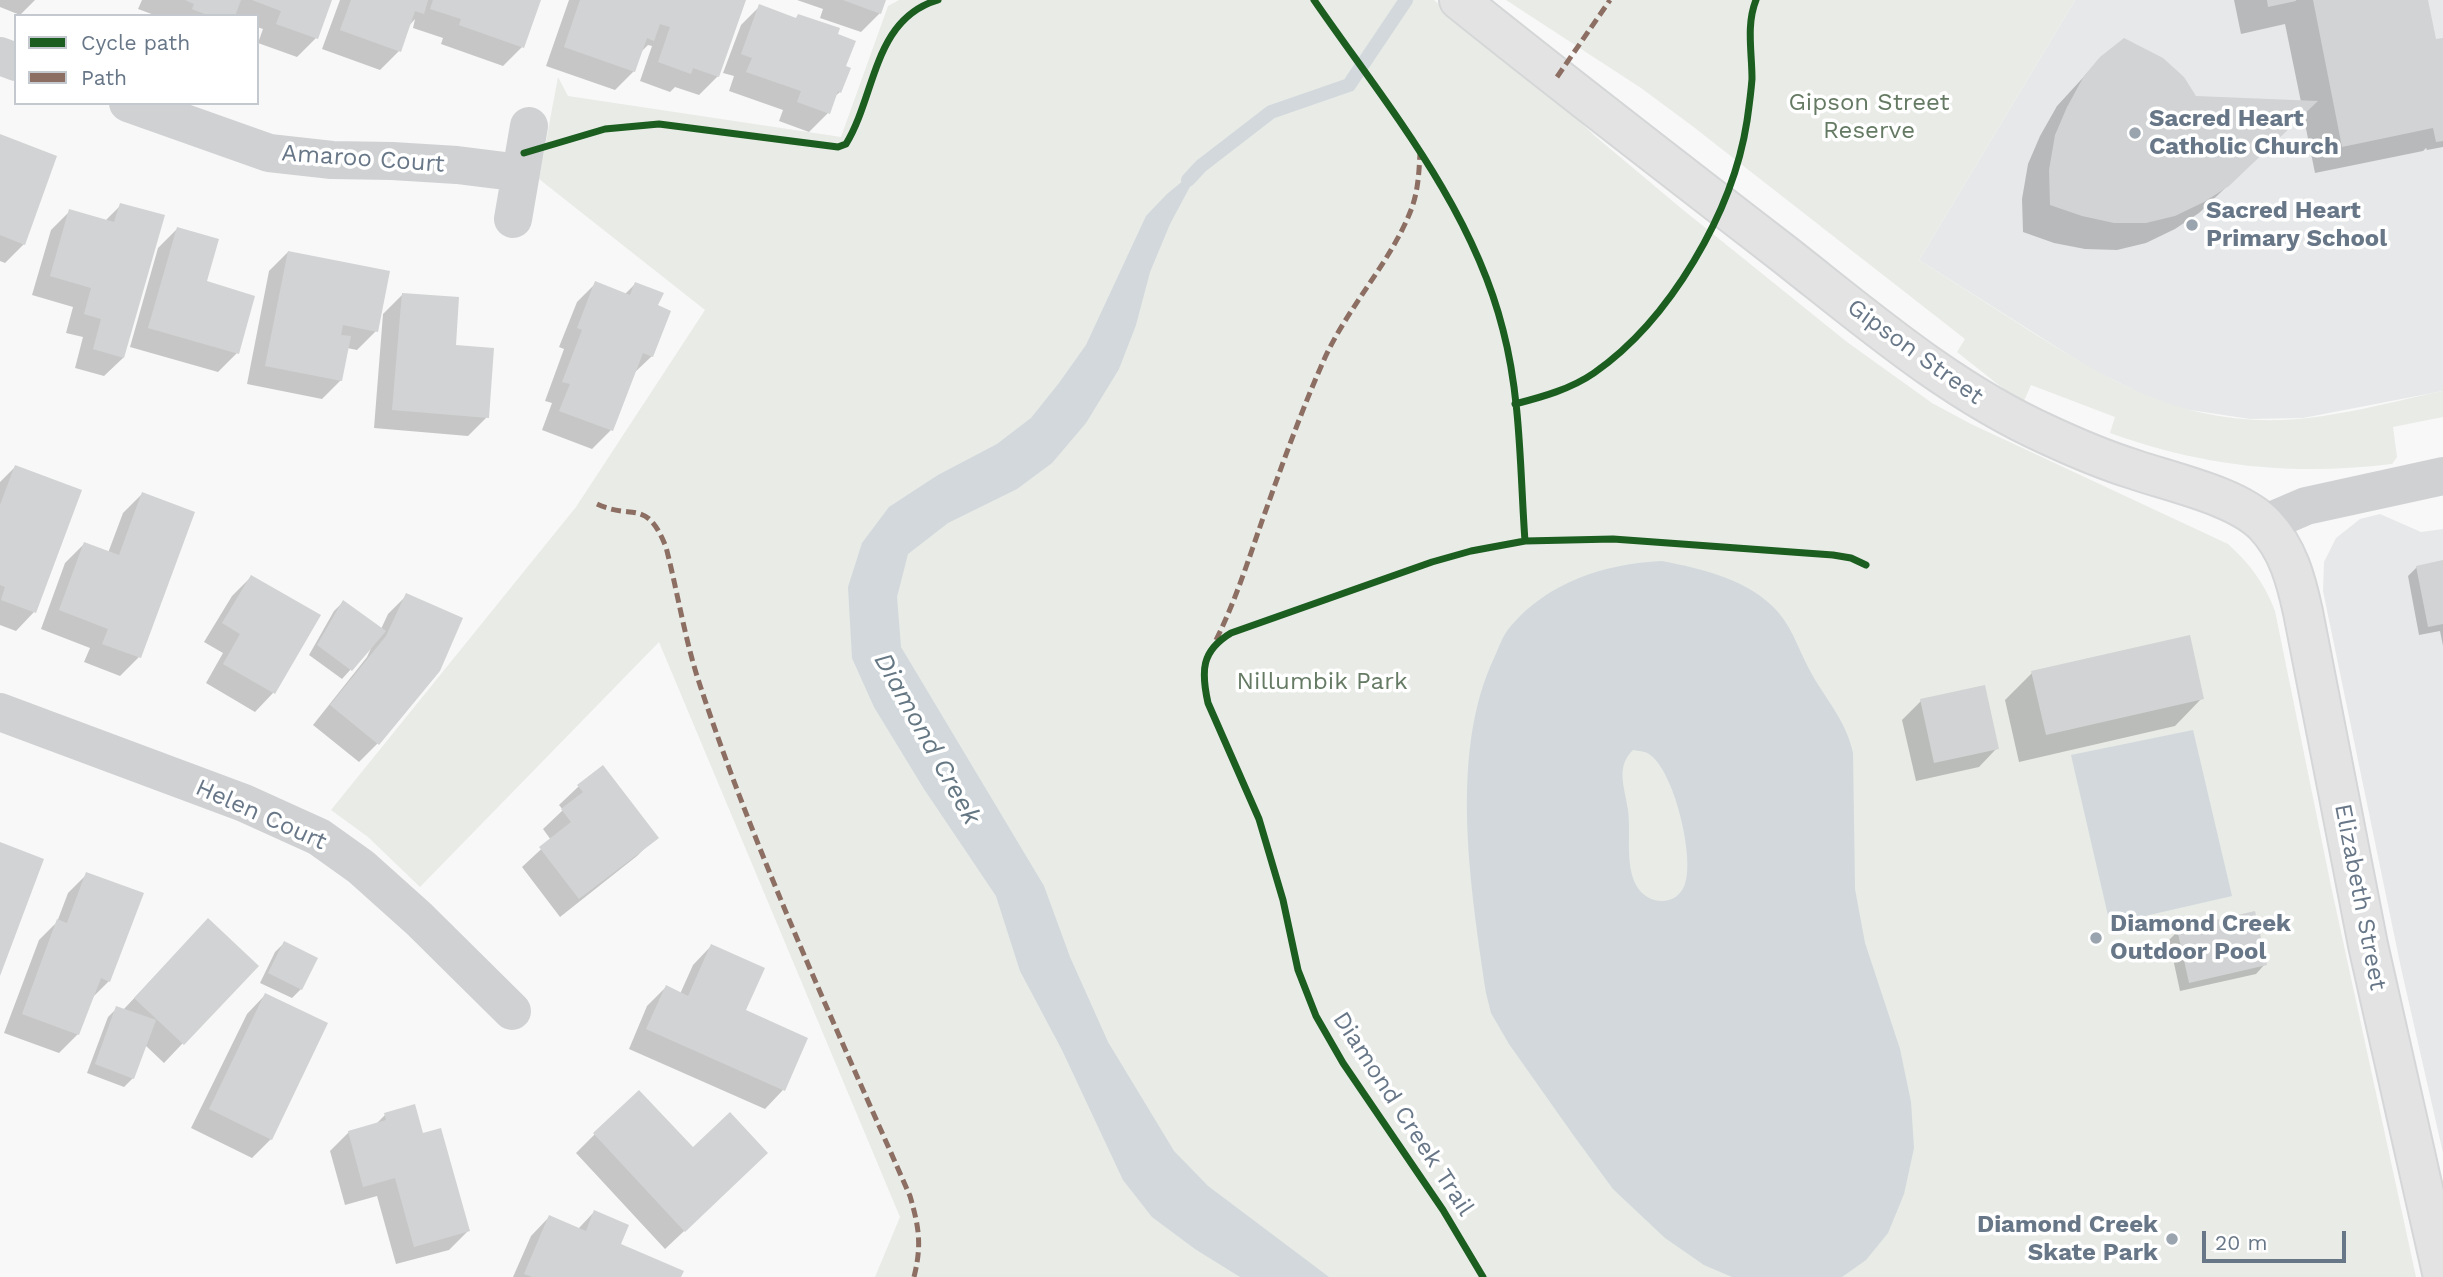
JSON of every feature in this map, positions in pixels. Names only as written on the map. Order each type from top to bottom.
[{"type":"street","name":"Gipson Street","points":[[1459,0],[1885,333],[1974,397],[2088,453],[2249,511],[2264,524]]},
{"type":"street","name":"Amaroo Court","points":[[134,105],[269,153],[332,160],[457,165],[521,173]]},
{"type":"street","points":[[513,219],[529,126]]},
{"type":"street","points":[[2264,524],[2306,506],[2443,476]]},
{"type":"street","name":"Elizabeth Street","points":[[2264,524],[2277,539],[2295,576],[2364,924],[2443,1277]]},
{"type":"street","name":"Helen Court","points":[[0,712],[244,803],[319,837],[361,867],[409,910],[512,1011]]},
{"type":"shaded area","name":"Sacred Heart Primary School","points":[[2075,0],[2443,0],[2443,391],[2303,418],[2250,419],[2183,409],[2154,400],[2091,369],[1919,260]]},
{"type":"shaded area","points":[[2380,514],[2421,532],[2443,529],[2443,1153],[2401,968],[2323,591],[2324,562],[2336,538],[2360,519]]},
{"type":"green space","name":"Nillumbik Park","points":[[899,0],[1434,0],[1554,97],[1595,136],[1682,209],[1847,342],[1932,403],[1971,424],[2228,544],[2256,575],[2275,611],[2331,886],[2416,1277],[875,1277],[900,1217],[659,642],[420,887],[368,837],[331,810],[576,507],[705,310],[539,179],[558,77],[568,96],[841,137],[888,6]]},
{"type":"green space","name":"Gipson Street Reserve","points":[[1506,0],[2075,0],[1919,260],[2087,366],[2146,395],[2177,406],[2244,419],[2301,419],[2443,391],[2443,417],[2393,427],[2397,457],[2392,464],[2355,468],[2283,468],[2214,461],[2145,445],[2110,433],[2115,417],[2031,385],[2024,401],[2010,394],[1957,352],[1965,339],[1691,125],[1641,88]]},
{"type":"water","points":[[1201,166],[1170,224],[1150,272],[1136,325],[1119,369],[1086,423],[1052,463],[1017,489],[948,523],[908,554],[897,597],[901,647],[1044,886],[1070,957],[1108,1042],[1174,1151],[1208,1186],[1329,1277],[1240,1277],[1195,1249],[1152,1217],[1123,1180],[1062,1050],[1020,971],[996,896],[924,789],[874,707],[852,658],[848,587],[862,543],[889,507],[938,475],[997,444],[1031,418],[1086,345],[1146,216],[1167,194]]},
{"type":"water","points":[[1662,561],[1709,572],[1739,583],[1766,601],[1789,627],[1809,670],[1842,723],[1850,742],[1853,753],[1855,889],[1865,943],[1900,1049],[1911,1102],[1914,1148],[1904,1194],[1888,1233],[1866,1260],[1842,1277],[1732,1277],[1704,1265],[1665,1238],[1613,1189],[1509,1044],[1491,1013],[1474,911],[1467,822],[1472,735],[1481,694],[1503,637],[1525,611],[1578,578],[1598,571]],"holes":[[[1633,750],[1647,753],[1667,777],[1685,835],[1685,884],[1681,892],[1669,900],[1647,897],[1636,885],[1633,877],[1623,771],[1624,763]]]},
{"type":"water","points":[[2193,730],[2232,896],[2110,924],[2071,755]]},
{"type":"building","points":[[185,0],[241,0],[236,14],[205,14],[192,9],[194,4]]},
{"type":"building","points":[[252,0],[332,0],[318,39],[276,24],[281,11]]},
{"type":"building","points":[[351,0],[428,0],[424,14],[415,11],[401,52],[340,30]]},
{"type":"building","points":[[433,0],[541,0],[524,48],[459,25],[461,19],[430,9]]},
{"type":"building","points":[[580,0],[746,0],[719,77],[693,68],[691,74],[658,62],[670,27],[660,24],[654,41],[647,38],[635,72],[564,47]]},
{"type":"building","points":[[843,0],[886,0],[881,14]]},
{"type":"building","points":[[2267,0],[2296,0],[2296,1],[2268,7]]},
{"type":"building","points":[[2313,0],[2428,0],[2436,39],[2443,38],[2443,141],[2436,142],[2433,128],[2342,147]]},
{"type":"building","points":[[759,4],[796,18],[798,14],[840,28],[838,34],[856,41],[846,66],[851,68],[841,93],[838,91],[830,114],[797,102],[801,91],[746,72],[752,58],[741,54]]},
{"type":"building","name":"Sacred Heart Catholic Church","points":[[2124,38],[2163,58],[2184,77],[2196,96],[2318,101],[2229,186],[2175,216],[2146,223],[2114,223],[2050,205],[2049,170],[2055,135],[2067,107],[2084,76],[2100,57]]},
{"type":"building","points":[[0,134],[57,156],[25,245],[0,235]]},
{"type":"building","points":[[120,203],[165,215],[124,358],[93,349],[101,319],[84,314],[91,288],[50,276],[69,209],[114,222]]},
{"type":"building","points":[[177,227],[219,239],[207,281],[255,296],[239,354],[148,328]]},
{"type":"building","points":[[288,251],[390,271],[378,332],[343,325],[341,335],[351,336],[342,381],[265,366]]},
{"type":"building","points":[[595,281],[630,295],[635,282],[664,293],[658,305],[671,311],[653,357],[643,353],[613,431],[559,411],[570,384],[562,382],[582,330],[577,328]]},
{"type":"building","points":[[402,293],[459,297],[456,345],[494,348],[489,418],[392,410]]},
{"type":"building","points":[[15,465],[82,490],[36,613],[1,600],[5,587],[0,585],[0,505]]},
{"type":"building","points":[[142,492],[195,512],[141,658],[102,644],[108,629],[59,610],[84,542],[119,555]]},
{"type":"building","points":[[2443,560],[2443,624],[2428,627],[2416,566]]},
{"type":"building","points":[[251,575],[321,615],[275,694],[223,664],[240,634],[222,623]]},
{"type":"building","points":[[406,593],[463,618],[440,671],[379,745],[330,705],[386,636]]},
{"type":"building","points":[[343,600],[386,631],[352,671],[317,645]]},
{"type":"building","points":[[2190,635],[2204,699],[2046,735],[2031,671]]},
{"type":"building","points":[[1985,685],[1999,749],[1934,763],[1920,699]]},
{"type":"building","points":[[603,765],[659,838],[579,899],[539,847],[571,822],[561,809],[583,792],[577,785]]},
{"type":"building","points":[[0,842],[44,859],[0,976]]},
{"type":"building","points":[[86,872],[144,893],[110,982],[101,978],[79,1035],[22,1014],[57,919],[67,923]]},
{"type":"building","points":[[2255,911],[2267,965],[2189,983],[2177,929]]},
{"type":"building","points":[[208,918],[259,966],[184,1045],[134,998]]},
{"type":"building","points":[[284,941],[318,958],[302,990],[268,973]]},
{"type":"building","points":[[711,944],[765,968],[746,1010],[808,1038],[785,1091],[646,1029],[666,985],[688,996]]},
{"type":"building","points":[[265,993],[328,1023],[272,1140],[209,1109]]},
{"type":"building","points":[[116,1006],[156,1020],[134,1079],[95,1064]]},
{"type":"building","points":[[639,1090],[693,1147],[730,1112],[768,1153],[685,1232],[593,1133]]},
{"type":"building","points":[[415,1104],[423,1133],[441,1128],[470,1231],[414,1247],[395,1178],[363,1187],[348,1131],[386,1120],[384,1113]]},
{"type":"building","points":[[594,1210],[629,1225],[621,1244],[684,1271],[681,1277],[532,1277],[524,1274],[549,1215],[586,1231]]},
{"type":"waterway","name":"Diamond Creek","points":[[1188,180],[1201,166],[1271,112],[1349,85],[1406,0]]},
{"type":"marked path","points":[[1557,77],[1610,0]]},
{"type":"marked path","points":[[1216,640],[1323,362],[1344,323],[1392,248],[1411,210],[1417,189],[1420,153]]},
{"type":"marked path","points":[[597,504],[645,516],[659,531],[666,547],[697,676],[744,808],[797,939],[910,1196],[918,1236],[914,1277]]},
{"type":"cycle path","points":[[524,153],[605,129],[659,124],[838,147],[846,144],[856,125],[888,41],[900,24],[917,10],[938,0]]},
{"type":"cycle path","points":[[1314,0],[1424,157],[1448,198],[1489,284],[1503,330],[1513,382],[1525,541]]},
{"type":"cycle path","points":[[1515,404],[1585,379],[1622,351],[1648,324],[1694,261],[1728,191],[1740,156],[1751,89],[1750,29],[1756,0]]},
{"type":"cycle path","name":"Diamond Creek Trail","points":[[1483,1277],[1443,1210],[1343,1063],[1316,1016],[1298,970],[1283,900],[1259,819],[1208,703],[1204,672],[1209,655],[1214,647],[1231,633],[1432,562],[1471,551],[1525,541],[1613,539],[1833,555],[1851,558],[1866,565]]},
{"type":"place","name":"Sacred Heart Catholic Church","points":[[2135,133]]},
{"type":"place","name":"Sacred Heart Primary School","points":[[2192,225]]},
{"type":"place","name":"Diamond Creek Outdoor Pool","points":[[2096,938]]},
{"type":"place","name":"Diamond Creek Skate Park","points":[[2172,1239]]}]
